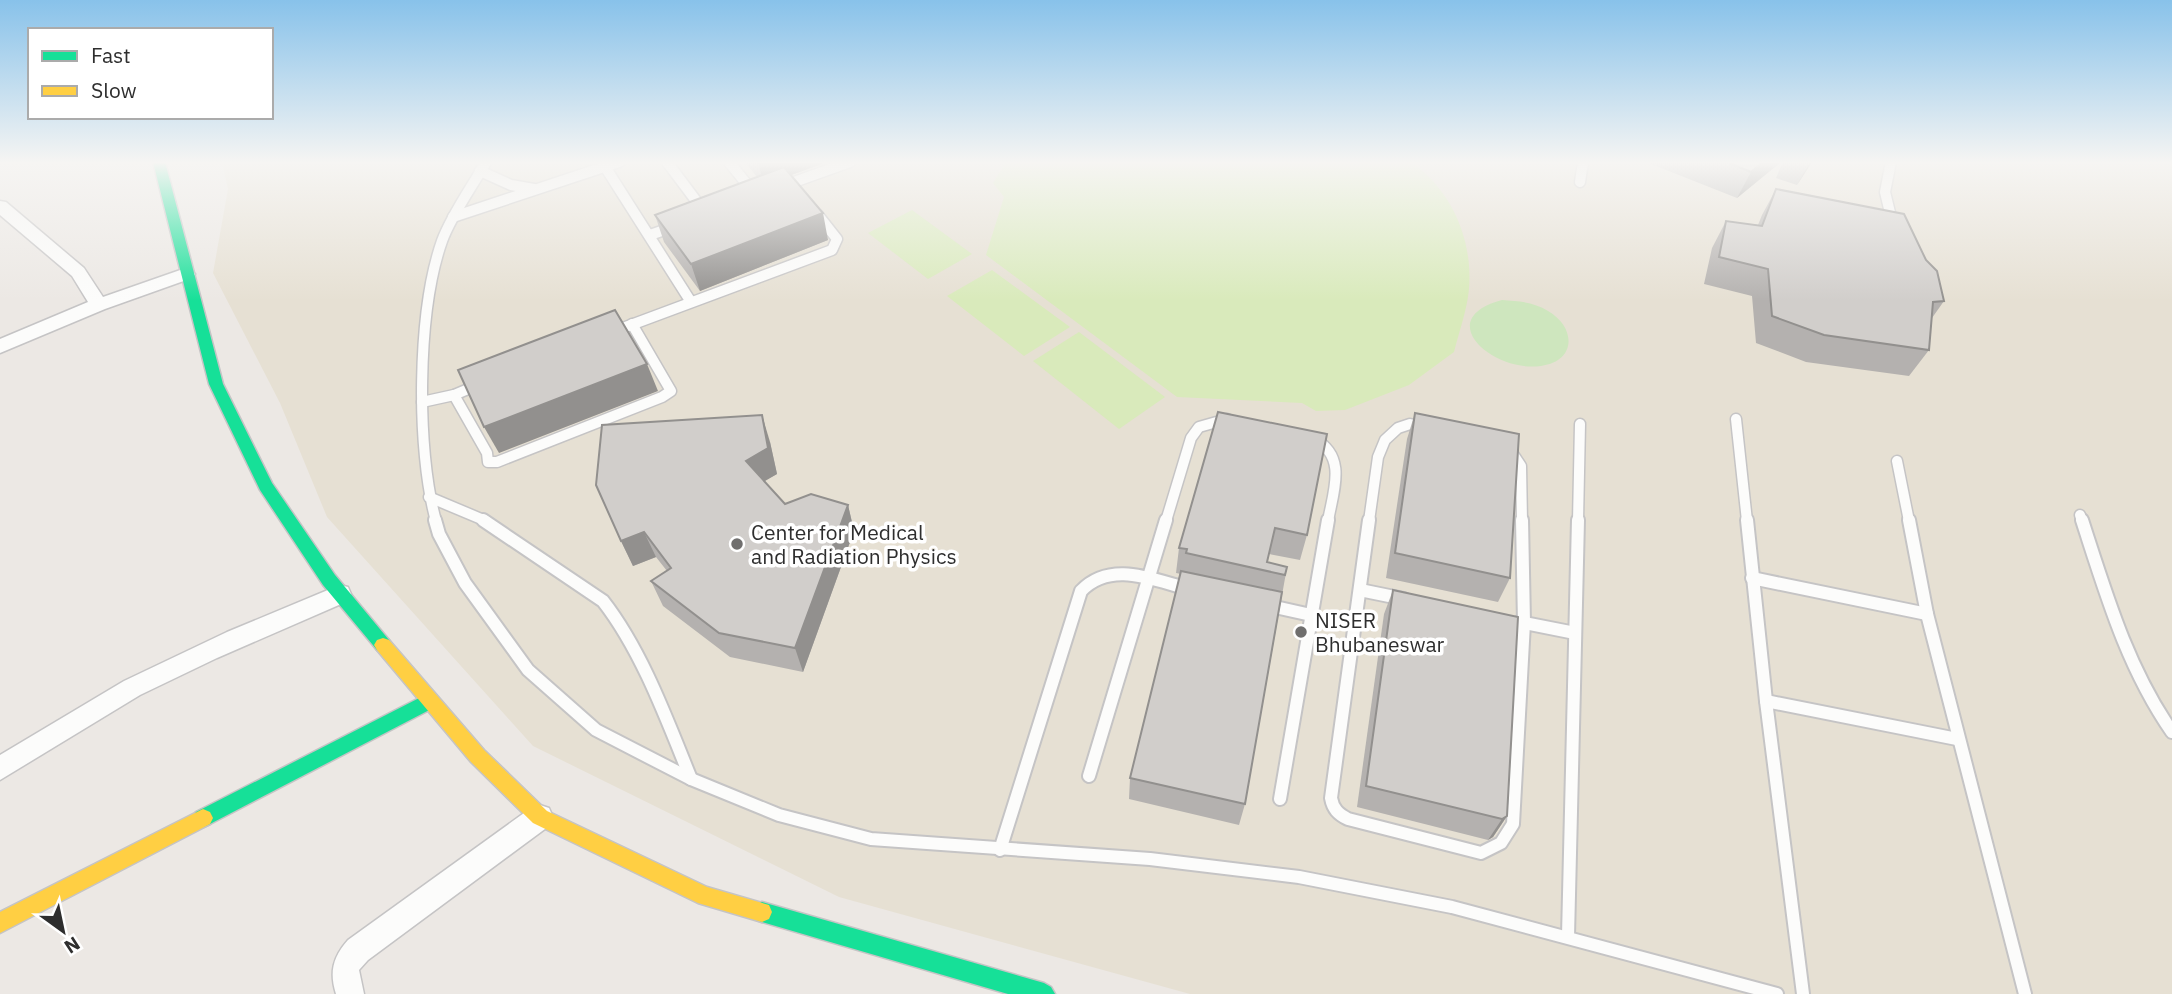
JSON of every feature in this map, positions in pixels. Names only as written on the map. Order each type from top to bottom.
[{"type":"street","points":[[3,208],[78,272],[99,305]]},
{"type":"street","points":[[170,208],[216,384],[266,486],[340,594],[429,701],[517,797],[540,817],[705,896],[981,985],[1044,994]]},
{"type":"street","points":[[0,346],[99,305],[186,274]]},
{"type":"street","points":[[0,769],[64,727],[130,689],[213,649],[340,594]]},
{"type":"street","points":[[0,923],[429,701]]},
{"type":"street","points":[[350,994],[345,977],[346,963],[358,950],[540,817]]},
{"type":"lane","points":[[458,208],[443,238],[429,292],[422,402],[429,497],[439,534],[465,583],[528,670],[596,730],[691,779],[779,815],[871,839],[1150,859],[1299,877],[1452,907],[1777,994]]},
{"type":"lane","points":[[453,217],[480,208]]},
{"type":"lane","points":[[633,208],[691,302]]},
{"type":"lane","points":[[701,208],[706,215]]},
{"type":"lane","points":[[607,334],[832,250],[837,239],[812,208]]},
{"type":"lane","points":[[1888,208],[1896,231]]},
{"type":"lane","points":[[695,219],[718,210]]},
{"type":"lane","points":[[650,235],[684,223]]},
{"type":"lane","points":[[454,395],[487,453],[488,462],[497,463],[662,397],[671,391],[632,324]]},
{"type":"lane","points":[[422,402],[454,395],[492,379]]},
{"type":"lane","points":[[1089,776],[1191,438],[1199,427],[1214,421],[1228,419],[1240,422]]},
{"type":"lane","points":[[1736,419],[1766,701],[1802,994]]},
{"type":"lane","points":[[1410,424],[1497,443],[1509,448],[1517,456],[1521,466],[1524,623],[1513,824],[1506,840],[1494,849],[1481,853],[1348,820],[1332,808],[1331,798],[1360,590],[1382,442],[1389,433],[1410,424]]},
{"type":"lane","points":[[1568,936],[1580,424]]},
{"type":"lane","points":[[1280,799],[1337,466],[1334,454],[1325,444],[1299,435]]},
{"type":"lane","points":[[1897,461],[1927,614],[1957,739],[2025,994]]},
{"type":"lane","points":[[429,497],[482,519],[603,601],[614,615],[660,704],[691,779]]},
{"type":"lane","points":[[2080,515],[2125,650],[2140,685],[2172,732]]},
{"type":"lane","points":[[1000,850],[1082,591],[1089,580],[1116,572],[1202,592]]},
{"type":"lane","points":[[1752,578],[1927,614]]},
{"type":"lane","points":[[1360,590],[1415,601]]},
{"type":"lane","points":[[1257,603],[1311,615]]},
{"type":"lane","points":[[1511,620],[1575,633]]},
{"type":"lane","points":[[1766,701],[1957,739]]},
{"type":"shaded area","name":"NISER Bhubaneswar","points":[[225,208],[2172,208],[2172,994],[1190,994],[839,897],[533,746],[327,517],[280,403],[213,273]]},
{"type":"green space","points":[[1000,208],[1452,208],[1467,252],[1469,289],[1454,352],[1409,385],[1345,410],[1316,411],[1302,403],[1177,397],[986,255]]},
{"type":"green space","points":[[912,210],[972,254],[928,279],[868,233]]},
{"type":"green space","points":[[992,270],[1070,327],[1024,356],[947,296]]},
{"type":"green space","points":[[1502,300],[1537,306],[1557,318],[1568,334],[1566,351],[1561,358],[1541,366],[1523,366],[1489,353],[1477,343],[1470,331],[1471,319],[1481,309]]},
{"type":"green space","points":[[1079,332],[1165,397],[1119,429],[1033,361]]},
{"type":"building","points":[[673,208],[819,208],[823,213],[691,264],[655,215]]},
{"type":"building","points":[[1769,208],[1875,208],[1904,214],[1926,260],[1937,271],[1944,301],[1933,302],[1929,350],[1824,335],[1772,316],[1768,269],[1719,257],[1726,221],[1762,226]]},
{"type":"building","points":[[615,310],[647,364],[484,427],[458,370]]},
{"type":"building","points":[[1218,412],[1327,434],[1307,535],[1275,528],[1267,562],[1287,567],[1285,575],[1186,553],[1187,549],[1179,548]]},
{"type":"building","points":[[1415,413],[1519,434],[1510,578],[1395,553]]},
{"type":"building","name":"Center for Medical and Radiation Physics","points":[[762,415],[768,448],[746,461],[785,504],[811,494],[848,505],[795,648],[719,633],[651,581],[671,568],[644,532],[621,541],[596,485],[602,425]]},
{"type":"building","points":[[1181,571],[1282,592],[1245,804],[1130,778]]},
{"type":"building","points":[[1393,590],[1518,617],[1507,816],[1502,819],[1366,786]]},
{"type":"traffic: fast","points":[[171,208],[216,384],[266,486],[329,580],[383,645]]},
{"type":"traffic: fast","points":[[203,818],[429,701]]},
{"type":"traffic: fast","points":[[762,912],[1044,994]]},
{"type":"traffic: slow","points":[[383,645],[478,756],[540,817],[705,896],[762,912]]},
{"type":"traffic: slow","points":[[0,923],[203,818]]},
{"type":"place","name":"Center for Medical and Radiation Physics","points":[[737,544]]},
{"type":"place","name":"NISER Bhubaneswar","points":[[1301,632]]}]
